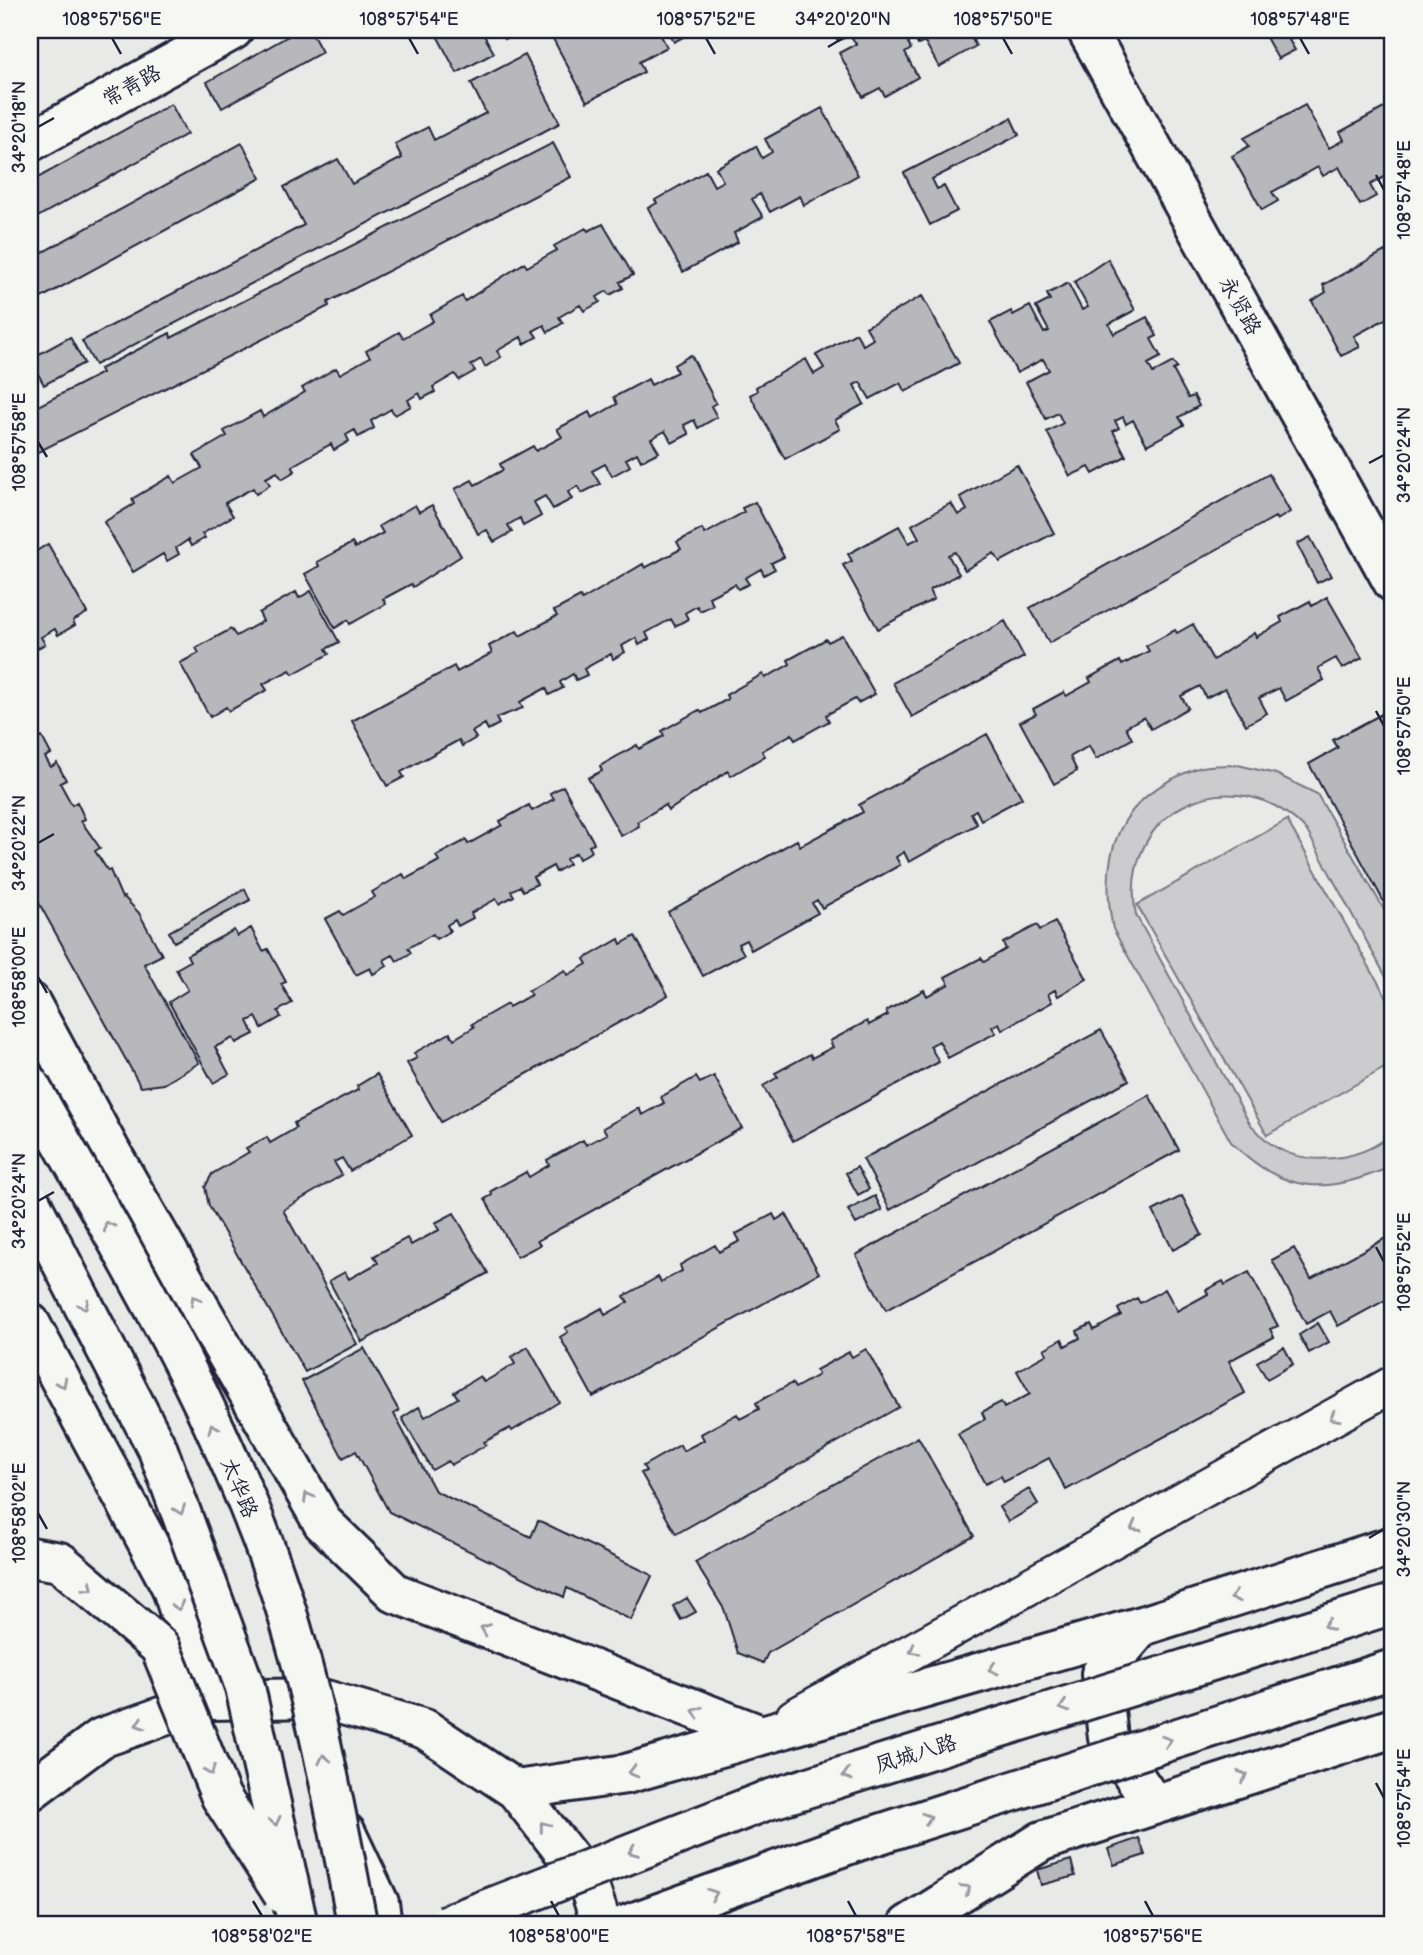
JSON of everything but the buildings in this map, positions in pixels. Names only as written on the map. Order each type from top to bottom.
[{"type":"street","name":"常青路","points":[[30,142],[233,30]]},
{"type":"street","name":"永贤路","points":[[1087,30],[1393,582]]},
{"type":"street","points":[[30,1002],[112,1154],[323,1523],[395,1593],[761,1735]]},
{"type":"street","name":"太华路","points":[[30,1086],[195,1383],[272,1567],[304,1674],[358,1925]]},
{"type":"street","points":[[30,1201],[158,1450],[245,1687],[297,1921]]},
{"type":"street","points":[[30,1323],[172,1586],[209,1700]]},
{"type":"street","points":[[761,1735],[1393,1384]]},
{"type":"street","points":[[516,1790],[626,1774],[1142,1626],[1393,1546]]},
{"type":"street","points":[[30,1557],[60,1562],[160,1647],[221,1797],[297,1921]]},
{"type":"street","name":"凤城八路","points":[[446,1925],[765,1801],[1393,1604]]},
{"type":"street","points":[[1142,1626],[1101,1674],[1108,1738],[1154,1805]]},
{"type":"street","points":[[625,1925],[858,1841],[1393,1669]]},
{"type":"street","points":[[30,1791],[101,1738],[209,1700],[319,1698],[425,1729],[516,1790],[587,1881],[603,1925]]},
{"type":"street","points":[[908,1925],[1042,1841],[1393,1728]]},
{"type":"street","points":[[335,1809],[379,1903],[382,1925]]},
{"type":"shaded area","points":[[1238,765],[1276,774],[1317,794],[1393,925],[1393,990],[1307,831],[1278,808],[1247,796],[1216,795],[1187,804],[1162,821],[1144,846],[1135,878],[1136,915],[1250,1124],[1268,1141],[1288,1153],[1304,1157],[1336,1158],[1368,1149],[1393,1132],[1393,1166],[1347,1182],[1308,1185],[1289,1181],[1251,1160],[1231,1142],[1113,929],[1109,901],[1112,852],[1131,812],[1148,795],[1195,769]]},
{"type":"shaded area","points":[[1287,820],[1393,1009],[1393,1063],[1267,1135],[1137,905]]}]
